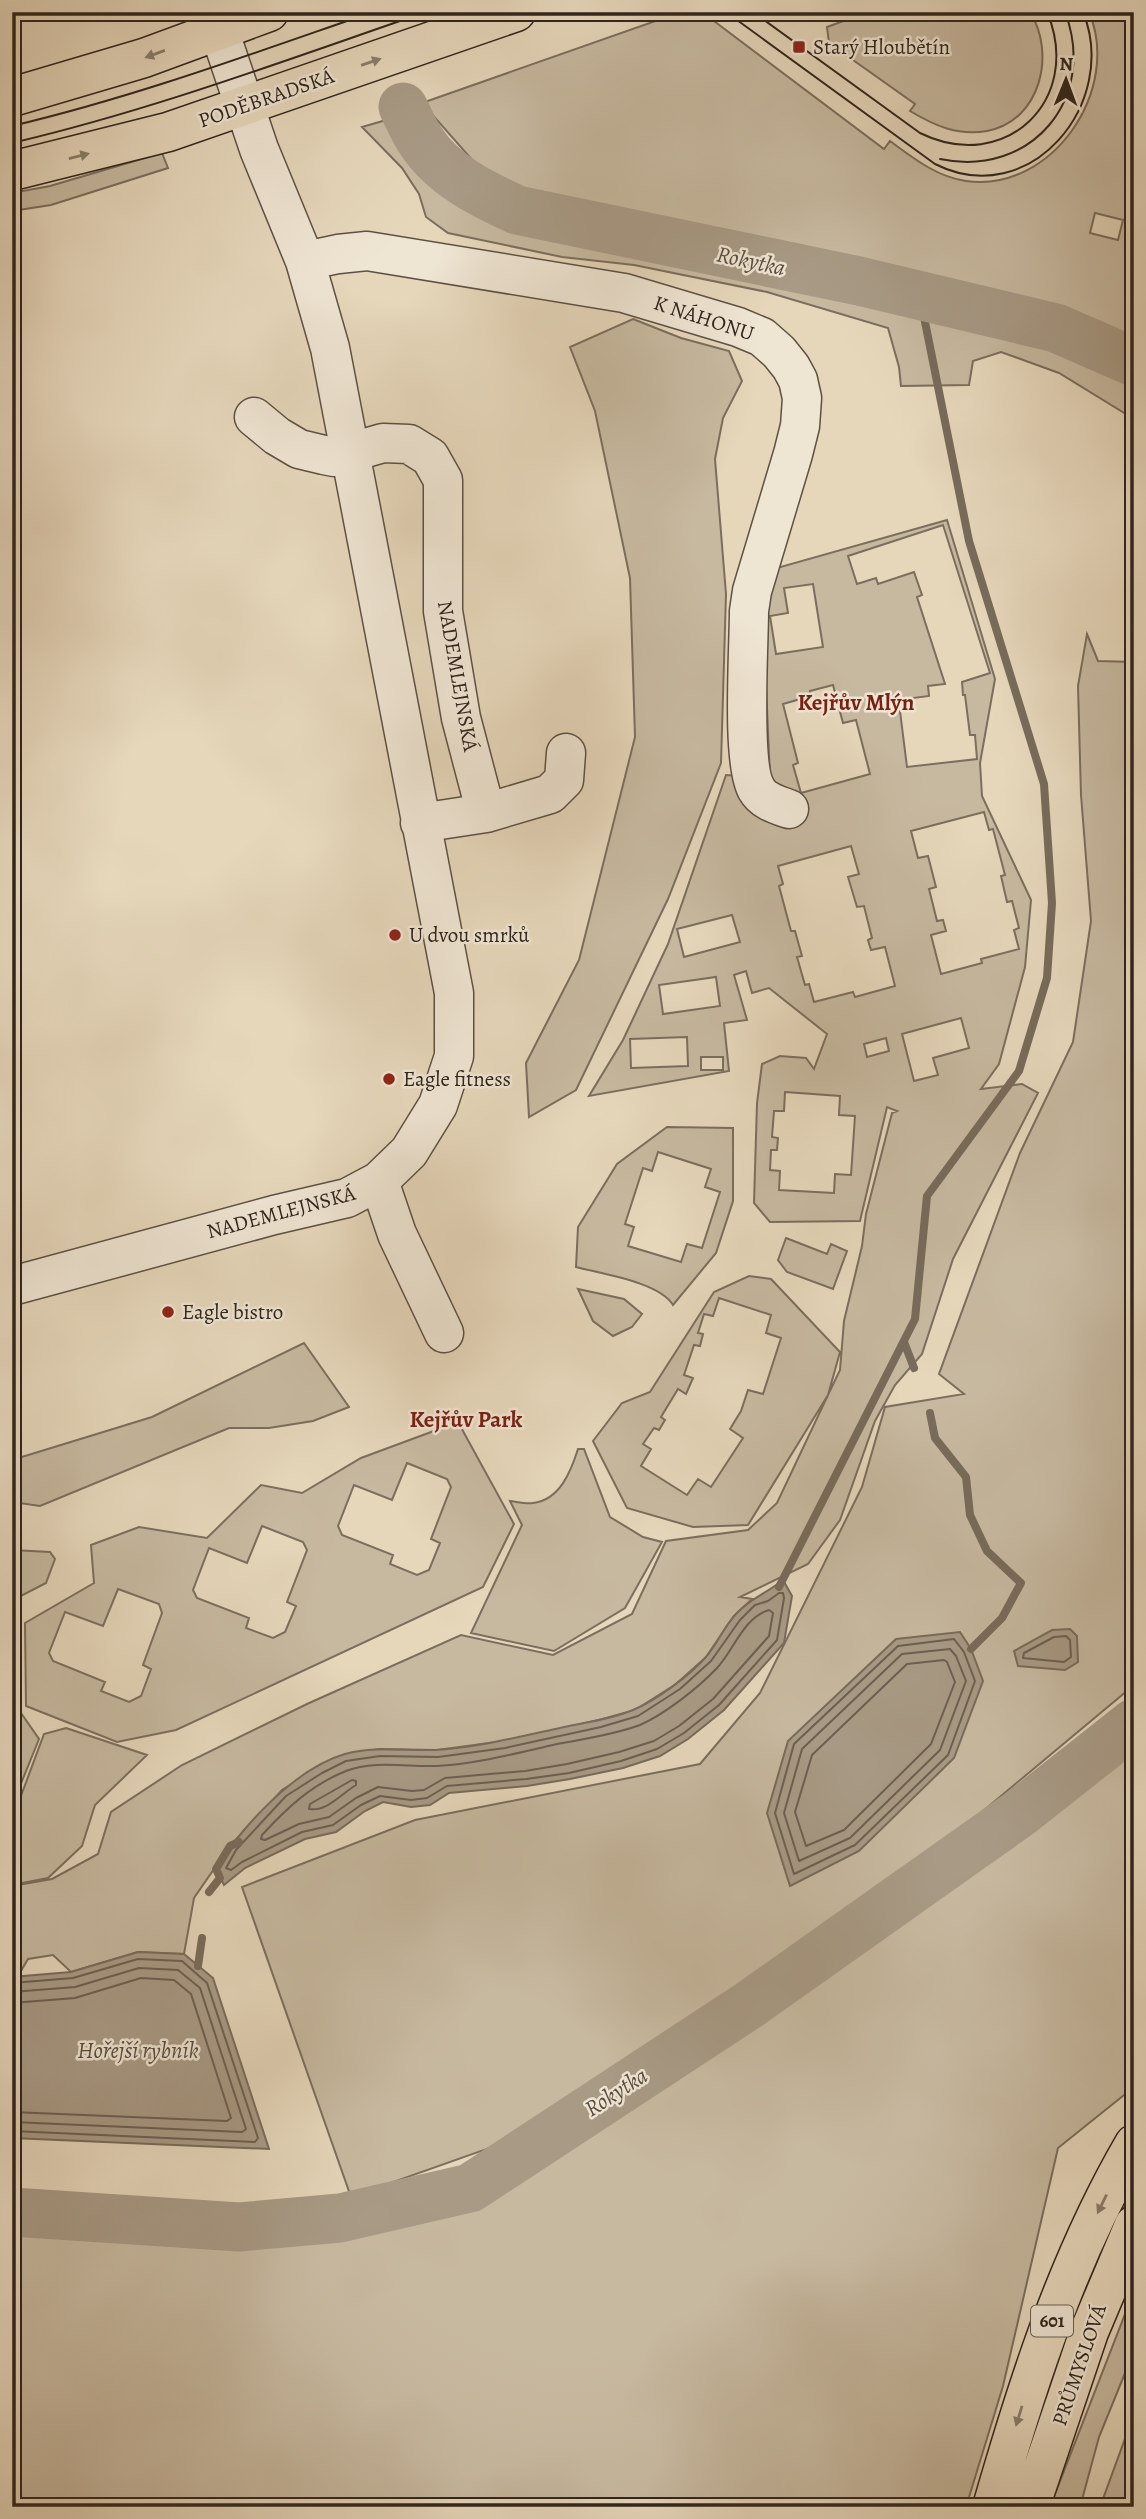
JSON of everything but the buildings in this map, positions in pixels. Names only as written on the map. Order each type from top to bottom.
[{"type":"main road","points":[[12,97],[144,58],[269,12]]},
{"type":"main road","name":"PODĚBRADSKÁ","points":[[12,172],[146,139],[516,12]]},
{"type":"main road","name":"PRŮMYSLOVÁ","points":[[992,2507],[1026,2394],[1063,2292],[1092,2223],[1134,2144]]},
{"type":"main road","name":"PRŮMYSLOVÁ","points":[[1030,2507],[1088,2332],[1134,2225]]},
{"type":"street","name":"NADEMLEJNSKÁ","points":[[12,1286],[274,1215],[347,1198],[379,1181],[408,1152],[438,1105],[454,1056],[454,993],[330,348],[305,261],[262,157],[219,30]]},
{"type":"street","name":"K NÁHONU","points":[[305,261],[367,251],[624,293],[738,327],[762,337],[779,352],[798,380],[802,398],[800,426],[752,591],[749,611],[748,765],[757,792],[766,800],[789,808]]},
{"type":"street","name":"NADEMLEJNSKÁ","points":[[254,417],[277,436],[299,449],[334,457],[350,450],[383,443],[410,444],[430,457],[443,480],[443,611],[461,718],[486,813]]},
{"type":"street","points":[[420,823],[486,813],[551,793],[564,780],[566,753]]},
{"type":"street","points":[[379,1181],[397,1234],[444,1333]]},
{"type":"shaded area","points":[[681,12],[702,12],[884,149],[890,141],[926,166],[955,179],[997,180],[1026,171],[1051,153],[1072,130],[1087,103],[1096,73],[1097,42],[1089,12],[1134,12],[1134,346],[1098,332],[952,291],[539,199],[481,170],[422,103]],"holes":[[[1095,213],[1123,220],[1118,240],[1090,233]]]},
{"type":"shaded area","points":[[868,12],[1030,12],[1038,28],[1042,46],[1042,65],[1031,100],[1020,114],[1005,125],[987,131],[956,131],[919,116],[910,111],[915,104],[829,43],[827,27]]},
{"type":"shaded area","points":[[393,118],[419,163],[473,199],[543,231],[643,248],[892,299],[1015,329],[1134,373],[1134,419],[1059,373],[1001,352],[973,361],[969,385],[901,386],[899,367],[888,328],[767,292],[634,265],[562,257],[448,233],[426,217],[419,194],[402,168],[362,127]]},
{"type":"shaded area","points":[[162,153],[168,168],[51,205],[12,211],[12,193],[50,186]]},
{"type":"shaded area","points":[[633,319],[681,338],[729,351],[742,381],[723,418],[715,459],[726,594],[721,763],[668,899],[576,1090],[529,1117],[526,1063],[579,960],[635,737],[630,578],[595,411],[570,347]]},
{"type":"shaded area","points":[[947,520],[995,679],[980,763],[982,796],[1031,900],[1025,967],[999,1064],[981,1089],[1022,1084],[1038,1093],[953,1259],[922,1354],[895,1385],[875,1421],[840,1520],[808,1564],[740,1597],[752,1599],[734,1616],[706,1657],[676,1684],[635,1710],[504,1741],[437,1750],[379,1749],[344,1755],[282,1790],[230,1846],[194,1898],[184,1954],[138,1952],[71,1972],[53,1955],[28,1959],[18,1976],[12,1977],[12,1886],[52,1879],[98,1854],[111,1812],[182,1765],[307,1704],[461,1635],[553,1655],[632,1614],[666,1541],[748,1530],[777,1503],[840,1370],[844,1321],[862,1246],[866,1214],[892,1113],[897,1111],[887,1107],[860,1221],[770,1222],[754,1203],[757,1103],[762,1064],[780,1056],[806,1058],[814,1069],[827,1034],[769,988],[752,993],[746,971],[734,975],[747,1020],[724,1023],[729,1071],[589,1096],[623,1040],[668,944],[726,775],[770,778],[766,685],[738,579]],"holes":[[[943,525],[990,673],[962,682],[970,735],[975,735],[977,759],[907,767],[900,711],[914,709],[913,698],[929,696],[928,686],[945,684],[917,597],[922,595],[914,572],[878,584],[876,578],[857,584],[848,556]],[[813,584],[823,647],[776,654],[770,616],[788,613],[784,588]],[[833,685],[843,723],[856,720],[870,774],[801,793],[793,765],[798,763],[783,704],[811,696],[810,691]],[[984,812],[989,830],[993,829],[1005,875],[1001,876],[1007,902],[1012,901],[1019,928],[1014,930],[1019,949],[941,974],[931,935],[946,931],[943,920],[937,921],[929,889],[936,887],[928,856],[918,858],[911,831]],[[851,846],[859,874],[848,877],[857,907],[864,906],[872,938],[868,940],[871,950],[885,947],[895,986],[855,997],[853,992],[814,1002],[809,984],[805,985],[797,957],[802,956],[795,931],[791,931],[779,886],[783,884],[778,866]],[[732,915],[740,942],[684,957],[677,929]],[[716,977],[720,1006],[663,1014],[659,985]],[[961,1018],[969,1048],[933,1058],[938,1075],[914,1081],[902,1034]],[[687,1037],[688,1066],[631,1068],[630,1039]],[[886,1038],[889,1051],[867,1057],[864,1044]],[[701,1057],[723,1057],[723,1070],[701,1070]],[[785,1092],[840,1096],[839,1115],[855,1116],[851,1175],[835,1174],[834,1193],[779,1190],[780,1171],[770,1170],[771,1150],[777,1150],[778,1138],[772,1137],[774,1111],[784,1111]]]},
{"type":"shaded area","points":[[1087,634],[1098,661],[1134,662],[1134,1685],[928,1857],[683,2028],[515,2139],[351,2197],[242,1887],[415,1820],[700,1764],[760,1693],[862,1487],[885,1407],[964,1394],[939,1374],[1020,1153],[1073,1042],[1091,921],[1081,795],[1078,686]]},
{"type":"shaded area","points":[[667,1127],[733,1128],[733,1201],[716,1253],[673,1305],[656,1290],[576,1267],[578,1227],[617,1164]],"holes":[[[658,1152],[711,1169],[705,1187],[720,1192],[702,1248],[687,1244],[681,1262],[628,1246],[634,1227],[625,1224],[643,1168],[652,1171]]]},
{"type":"shaded area","points":[[786,1238],[827,1254],[831,1244],[847,1251],[833,1289],[787,1272],[778,1260]]},
{"type":"shaded area","points":[[749,1276],[771,1279],[840,1352],[828,1395],[748,1525],[693,1527],[627,1508],[593,1441],[622,1403],[650,1392],[714,1292]],"holes":[[[719,1298],[771,1315],[766,1333],[781,1338],[763,1394],[748,1390],[741,1411],[730,1429],[743,1438],[711,1487],[698,1479],[687,1495],[641,1466],[651,1449],[643,1444],[654,1428],[659,1430],[665,1420],[661,1417],[678,1389],[686,1394],[693,1378],[684,1375],[694,1345],[700,1346],[703,1334],[698,1333],[704,1314],[713,1316]]]},
{"type":"shaded area","points":[[578,1289],[624,1299],[642,1314],[632,1327],[613,1336],[593,1321]]},
{"type":"shaded area","points":[[304,1343],[349,1407],[313,1421],[269,1428],[229,1428],[40,1506],[12,1502],[12,1460],[152,1417]]},
{"type":"shaded area","points":[[458,1422],[514,1524],[483,1587],[176,1730],[117,1742],[26,1706],[25,1623],[94,1583],[91,1545],[139,1527],[207,1538],[261,1485],[302,1493],[361,1458]],"holes":[[[407,1463],[447,1479],[451,1487],[431,1539],[440,1543],[429,1570],[417,1575],[390,1564],[393,1555],[342,1535],[338,1526],[354,1485],[392,1500]],[[262,1526],[303,1542],[307,1550],[287,1602],[296,1606],[285,1632],[273,1638],[246,1628],[249,1618],[197,1598],[193,1590],[209,1548],[247,1563]],[[118,1589],[159,1604],[162,1613],[143,1665],[151,1669],[141,1696],[129,1702],[101,1691],[105,1682],[53,1661],[49,1653],[65,1612],[103,1626]]]},
{"type":"shaded area","points":[[578,1449],[584,1449],[610,1517],[643,1537],[662,1542],[625,1608],[554,1651],[471,1633],[522,1525],[510,1501],[533,1503],[550,1496],[568,1475]]},
{"type":"shaded area","points":[[12,1550],[50,1552],[55,1559],[46,1583],[15,1599],[12,1599]]},
{"type":"shaded area","points":[[12,1700],[39,1739],[12,1806],[12,1749],[19,1731],[12,1728]]},
{"type":"shaded area","points":[[1134,1711],[1134,2087],[1058,2148],[1003,2386],[966,2507],[12,2507],[12,2229],[315,2241],[375,2228],[489,2196],[763,2010],[867,1945],[1036,1824],[1062,1802]]},
{"type":"shaded area","points":[[66,1728],[147,1755],[95,1805],[82,1846],[48,1878],[12,1885],[12,1820],[44,1734]]},
{"type":"shaded area","points":[[1134,2297],[1134,2351],[1099,2437],[1080,2507],[1050,2507],[1127,2309]]},
{"type":"shaded area","points":[[1134,2414],[1134,2507],[1100,2507]]},
{"type":"water","points":[[783,1580],[792,1596],[784,1643],[724,1710],[688,1739],[660,1756],[623,1768],[570,1779],[449,1793],[430,1805],[411,1807],[383,1802],[336,1832],[305,1839],[245,1868],[224,1885],[216,1869],[240,1835],[255,1817],[290,1785],[326,1761],[368,1750],[435,1750],[479,1745],[623,1714],[662,1694],[691,1672],[710,1652],[737,1613]]},
{"type":"water","points":[[1070,1629],[1077,1636],[1078,1662],[1065,1670],[1018,1666],[1014,1651],[1052,1630]]},
{"type":"water","points":[[960,1632],[971,1649],[983,1681],[954,1758],[859,1851],[790,1886],[767,1813],[788,1741],[896,1639]]},
{"type":"water","name":"Hořejší rybník","points":[[138,1952],[184,1954],[213,1978],[269,2149],[12,2138],[12,1977],[71,1972]]},
{"type":"waterway","name":"Rokytka","points":[[403,107],[421,141],[440,164],[477,190],[517,210],[859,281],[1056,328],[1134,362]]},
{"type":"waterway","points":[[779,1587],[915,1319],[927,1196],[1019,1071],[1047,978],[1052,903],[1044,784],[969,541],[920,297]]},
{"type":"waterway","points":[[904,1342],[914,1368]]},
{"type":"waterway","points":[[930,1413],[935,1438],[966,1477],[970,1515],[987,1551],[1021,1583],[1002,1618],[971,1649]]},
{"type":"waterway","name":"Rokytka","points":[[12,2212],[239,2227],[340,2218],[470,2188],[749,2005],[1020,1813],[1134,1723]]},
{"type":"waterway","points":[[209,1892],[220,1878],[216,1869],[230,1846],[239,1842]]},
{"type":"waterway","points":[[198,1966],[202,1938]]},
{"type":"tram line","points":[[12,126],[149,88],[373,12]]},
{"type":"tram line","points":[[12,143],[169,99],[426,12]]},
{"type":"tram line","points":[[726,12],[935,164],[970,175],[1003,173],[1033,161],[1058,140],[1077,113],[1089,81],[1091,47],[1083,12]]},
{"type":"tram line","points":[[753,12],[920,133],[951,143],[981,144],[1007,136],[1029,121],[1045,100],[1055,74],[1056,44],[1047,12]]},
{"type":"tram line","points":[[763,21],[787,21],[817,12]]},
{"type":"tram line","points":[[940,159],[973,162],[1003,156],[1028,144],[1049,125],[1064,102],[1072,74],[1073,44],[1065,12]]},
{"type":"place","name":"Starý Hloubětín","points":[[799,47]]},
{"type":"place","name":"U dvou smrků","points":[[395,935]]},
{"type":"place","name":"Eagle fitness","points":[[389,1079]]},
{"type":"place","name":"Eagle bistro","points":[[168,1312]]},
{"type":"district","name":"Kejřův Mlýn","points":[[856,702]]},
{"type":"district","name":"Kejřův Park","points":[[466,1419]]}]
